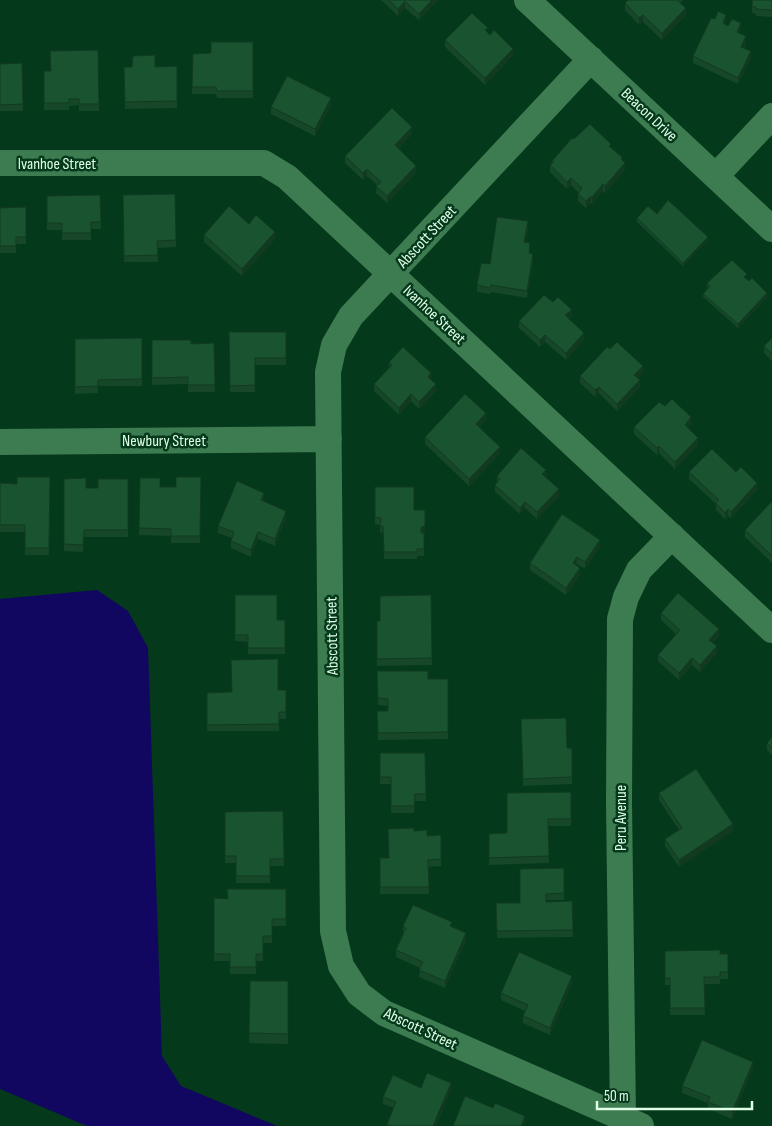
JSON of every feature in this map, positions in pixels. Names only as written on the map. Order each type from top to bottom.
[{"type":"street","name":"Beacon Drive","points":[[528,0],[772,229]]},
{"type":"street","name":"Abscott Street","points":[[591,59],[348,319],[334,345],[328,372],[333,931],[341,966],[359,994],[384,1013],[632,1122]]},
{"type":"street","points":[[716,176],[772,116]]},
{"type":"street","name":"Ivanhoe Street","points":[[0,163],[264,163],[287,176],[772,630]]},
{"type":"street","name":"Newbury Street","points":[[0,442],[329,439]]},
{"type":"street","name":"Peru Avenue","points":[[632,1122],[619,802],[620,619],[626,597],[640,570],[672,536]]},
{"type":"shaded area","points":[[97,590],[128,611],[148,648],[162,1056],[181,1086],[277,1126],[87,1126],[0,1089],[0,599]]},
{"type":"building","points":[[389,0],[432,0],[419,14],[405,1],[398,9]]},
{"type":"building","points":[[628,0],[677,0],[686,8],[662,33],[643,15],[639,18],[625,3]]},
{"type":"building","points":[[752,0],[772,0],[772,10],[752,7]]},
{"type":"building","points":[[718,11],[726,15],[723,23],[728,26],[732,19],[741,23],[737,32],[746,36],[741,47],[751,51],[738,78],[693,56],[711,18],[715,19]]},
{"type":"building","points":[[472,13],[488,28],[485,30],[490,35],[494,30],[513,49],[485,78],[445,40]]},
{"type":"building","points":[[211,42],[253,42],[253,91],[217,91],[216,87],[192,87],[193,54],[211,53]]},
{"type":"building","points":[[98,50],[99,104],[79,104],[79,99],[69,99],[69,103],[44,103],[44,71],[51,71],[50,51]]},
{"type":"building","points":[[155,55],[155,67],[177,66],[177,101],[125,102],[124,67],[132,67],[133,56]]},
{"type":"building","points":[[22,63],[23,104],[0,105],[0,64]]},
{"type":"building","points":[[287,76],[331,98],[315,129],[271,107]]},
{"type":"building","points":[[392,108],[412,127],[395,145],[416,166],[387,196],[376,186],[381,182],[367,169],[363,173],[345,156]]},
{"type":"building","points":[[590,124],[611,144],[609,146],[623,158],[621,159],[625,163],[605,186],[603,184],[586,201],[578,194],[582,188],[571,178],[567,182],[550,165],[572,138],[574,139]]},
{"type":"building","points":[[175,194],[176,240],[157,241],[158,255],[124,256],[123,195]]},
{"type":"building","points":[[100,195],[101,222],[91,222],[91,233],[62,233],[62,223],[47,223],[47,196]]},
{"type":"building","points":[[668,200],[708,237],[683,263],[637,218],[648,206],[657,214]]},
{"type":"building","points":[[229,206],[249,224],[256,215],[275,232],[242,269],[204,235]]},
{"type":"building","points":[[26,207],[26,237],[16,237],[16,246],[0,246],[0,208]]},
{"type":"building","points":[[497,217],[528,221],[524,242],[530,243],[529,253],[533,254],[527,291],[491,285],[490,288],[477,285],[481,263],[490,264]]},
{"type":"building","points":[[732,260],[747,274],[744,277],[749,281],[752,278],[767,293],[738,324],[703,294],[710,286],[707,283]]},
{"type":"building","points":[[544,295],[553,302],[558,297],[572,310],[565,315],[584,333],[566,353],[545,335],[540,340],[519,321]]},
{"type":"building","points":[[229,332],[286,332],[286,358],[255,358],[255,385],[230,386]]},
{"type":"building","points":[[142,338],[142,379],[98,380],[98,386],[75,387],[75,339]]},
{"type":"building","points":[[772,338],[772,354],[764,346]]},
{"type":"building","points":[[152,340],[191,340],[191,344],[214,343],[215,385],[188,385],[188,377],[152,378]]},
{"type":"building","points":[[617,342],[643,366],[634,375],[640,380],[617,404],[599,387],[595,390],[580,376],[607,347],[610,349]]},
{"type":"building","points":[[403,347],[431,373],[428,377],[436,384],[419,402],[411,394],[399,408],[374,384],[392,365],[389,362]]},
{"type":"building","points":[[465,394],[486,413],[476,424],[500,447],[469,479],[425,437]]},
{"type":"building","points":[[672,399],[691,417],[685,425],[698,438],[675,462],[659,446],[657,448],[634,427],[659,402],[665,406]]},
{"type":"building","points":[[521,448],[546,470],[542,474],[559,489],[537,512],[525,502],[520,508],[495,485],[500,479],[497,476]]},
{"type":"building","points":[[712,449],[736,472],[741,467],[757,483],[731,512],[728,509],[725,513],[716,503],[719,500],[689,472]]},
{"type":"building","points":[[17,477],[50,477],[49,548],[25,548],[25,525],[0,525],[0,483],[17,484]]},
{"type":"building","points":[[176,477],[201,477],[200,536],[171,536],[171,529],[139,528],[140,478],[160,478],[160,487],[176,487]]},
{"type":"building","points":[[86,478],[86,488],[98,488],[98,479],[128,479],[128,530],[84,530],[83,545],[64,544],[64,479]]},
{"type":"building","points":[[237,481],[264,493],[261,500],[286,511],[275,539],[258,532],[251,550],[231,541],[234,532],[218,526]]},
{"type":"building","points":[[375,487],[414,487],[414,510],[425,510],[425,525],[421,528],[421,533],[424,533],[424,549],[417,549],[417,552],[384,552],[383,526],[380,526],[381,518],[375,517]]},
{"type":"building","points":[[772,503],[772,556],[745,530]]},
{"type":"building","points":[[562,514],[600,540],[585,562],[577,557],[573,563],[580,568],[566,588],[530,563]]},
{"type":"building","points":[[678,593],[719,629],[709,640],[717,646],[700,665],[692,658],[679,673],[658,655],[680,630],[661,613]]},
{"type":"building","points":[[235,595],[277,595],[277,620],[285,620],[285,648],[248,648],[248,635],[235,635]]},
{"type":"building","points":[[431,595],[432,658],[377,659],[377,621],[380,621],[380,596]]},
{"type":"building","points":[[278,659],[278,690],[286,690],[286,712],[279,712],[279,724],[207,725],[207,693],[232,692],[231,660]]},
{"type":"building","points":[[377,671],[428,671],[428,679],[448,679],[448,732],[378,733],[377,711],[388,711],[388,699],[378,698]]},
{"type":"building","points":[[566,718],[567,748],[572,748],[572,777],[523,779],[521,719]]},
{"type":"building","points":[[772,737],[772,748],[767,743]]},
{"type":"building","points":[[380,753],[425,753],[426,794],[415,794],[414,806],[391,806],[391,777],[380,777]]},
{"type":"building","points":[[696,769],[733,824],[679,860],[665,839],[682,828],[659,793]]},
{"type":"building","points":[[571,792],[571,819],[548,819],[549,856],[489,858],[489,834],[507,833],[507,793]]},
{"type":"building","points":[[283,811],[284,859],[270,859],[270,876],[236,876],[236,856],[225,856],[225,812]]},
{"type":"building","points":[[414,828],[414,831],[427,830],[427,836],[441,835],[441,859],[428,860],[429,887],[380,887],[380,858],[389,858],[388,829]]},
{"type":"building","points":[[564,868],[564,893],[546,894],[546,902],[572,901],[573,930],[497,931],[496,903],[520,903],[520,869]]},
{"type":"building","points":[[227,889],[286,889],[286,919],[272,919],[272,936],[263,936],[263,954],[256,954],[256,967],[230,967],[230,954],[214,954],[214,898],[228,899]]},
{"type":"building","points":[[413,905],[452,922],[450,926],[466,933],[445,981],[419,970],[423,962],[396,950],[406,928],[403,926]]},
{"type":"building","points":[[720,950],[720,954],[728,954],[728,972],[720,972],[720,977],[704,977],[705,1008],[670,1008],[670,978],[665,978],[665,951]]},
{"type":"building","points":[[519,952],[572,976],[550,1028],[523,1016],[528,1005],[501,993]]},
{"type":"building","points":[[250,981],[288,981],[288,1034],[249,1033]]},
{"type":"building","points":[[702,1040],[753,1062],[732,1112],[708,1102],[710,1097],[682,1086]]},
{"type":"building","points":[[427,1073],[451,1083],[433,1126],[391,1126],[387,1124],[396,1102],[383,1097],[393,1075],[421,1088]]},
{"type":"building","points":[[465,1096],[493,1108],[495,1103],[525,1116],[521,1126],[453,1126]]}]
